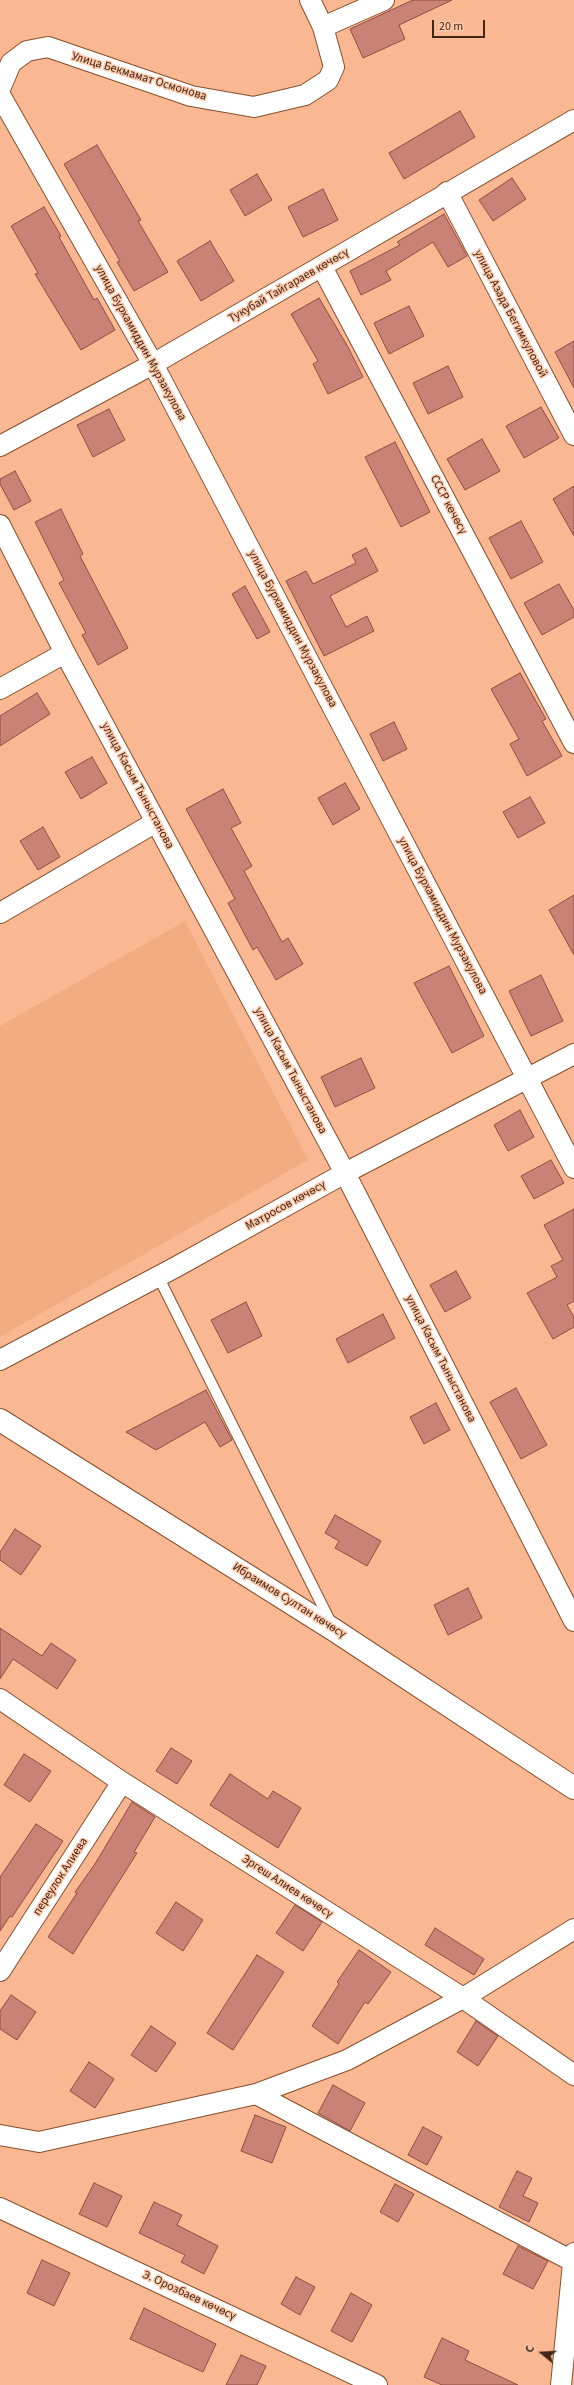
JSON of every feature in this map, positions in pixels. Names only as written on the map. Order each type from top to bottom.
[{"type":"main road","name":"Ибраимов Султан көчөсү","points":[[0,1420],[334,1630],[574,1788]]},
{"type":"street","name":"Улица Бекмамат Осмонова","points":[[0,89],[10,63],[27,51],[48,48],[190,96],[254,107],[305,95],[328,80],[334,67],[323,26],[310,0]]},
{"type":"street","points":[[323,26],[384,0]]},
{"type":"street","name":"улица Бурхамиддин Мурзакулова","points":[[0,95],[153,364],[574,1168]]},
{"type":"street","name":"Тукубай Тайгараев көчөсү","points":[[0,446],[153,364],[322,267],[447,192],[574,120]]},
{"type":"street","name":"улица Азада Бегимкуловой","points":[[447,192],[574,435]]},
{"type":"street","name":"СССР көчөсү","points":[[322,267],[574,743]]},
{"type":"street","name":"улица Касым Тыныстанова","points":[[0,525],[65,652],[345,1173],[574,1621]]},
{"type":"street","points":[[0,689],[65,652]]},
{"type":"street","points":[[0,914],[156,822]]},
{"type":"street","name":"Матросов көчөсү","points":[[0,1360],[158,1276],[345,1173],[574,1054]]},
{"type":"street","name":"Эргеш Алиев көчөсү","points":[[0,1699],[122,1782],[463,1998],[574,2075]]},
{"type":"street","name":"переулок Алиева","points":[[0,1972],[122,1782]]},
{"type":"street","points":[[0,2135],[39,2142],[256,2094],[347,2060],[463,1998],[574,1929]]},
{"type":"street","points":[[256,2094],[574,2259],[561,2385]]},
{"type":"street","name":"Э. Орозбаев көчөсү","points":[[0,2208],[377,2385]]},
{"type":"lane","points":[[158,1276],[334,1630]]},
{"type":"shaded area","points":[[185,921],[308,1160],[0,1337],[0,1026]]},
{"type":"building","points":[[413,0],[452,0],[399,25],[405,39],[363,58],[350,29]]},
{"type":"building","points":[[460,111],[475,137],[404,179],[389,153]]},
{"type":"building","points":[[97,145],[141,220],[138,221],[168,272],[134,291],[117,262],[120,261],[64,164]]},
{"type":"building","points":[[257,174],[272,200],[245,216],[230,190]]},
{"type":"building","points":[[512,178],[526,199],[493,221],[479,200]]},
{"type":"building","points":[[323,189],[338,220],[303,237],[288,207]]},
{"type":"building","points":[[44,207],[61,236],[59,237],[94,300],[97,298],[115,330],[81,350],[35,274],[38,273],[11,226]]},
{"type":"building","points":[[444,214],[467,256],[448,267],[433,242],[386,271],[391,280],[361,295],[350,271],[400,245],[397,242]]},
{"type":"building","points":[[210,241],[234,281],[201,301],[177,261]]},
{"type":"building","points":[[319,298],[348,347],[363,377],[328,394],[313,364],[318,361],[291,314]]},
{"type":"building","points":[[409,306],[424,336],[389,354],[374,323]]},
{"type":"building","points":[[574,341],[574,388],[555,352]]},
{"type":"building","points":[[448,366],[463,397],[428,414],[413,383]]},
{"type":"building","points":[[541,407],[559,438],[524,458],[506,426]]},
{"type":"building","points":[[109,409],[125,440],[93,457],[77,425]]},
{"type":"building","points":[[482,439],[500,471],[465,490],[447,459]]},
{"type":"building","points":[[395,442],[430,512],[401,527],[365,457]]},
{"type":"building","points":[[15,471],[31,501],[14,510],[0,484],[0,479]]},
{"type":"building","points":[[574,486],[574,536],[553,499]]},
{"type":"building","points":[[61,509],[83,554],[80,556],[128,648],[98,665],[82,635],[86,633],[59,583],[64,580],[35,522]]},
{"type":"building","points":[[521,521],[543,562],[511,579],[489,538]]},
{"type":"building","points":[[366,548],[378,571],[330,596],[346,627],[367,616],[374,631],[324,656],[286,581],[306,571],[313,584],[356,563],[352,555]]},
{"type":"building","points":[[559,584],[574,610],[574,617],[542,635],[524,603]]},
{"type":"building","points":[[245,586],[270,632],[257,639],[232,594]]},
{"type":"building","points":[[520,673],[546,719],[542,721],[562,756],[527,776],[510,744],[519,739],[491,689]]},
{"type":"building","points":[[37,693],[50,714],[0,746],[0,716]]},
{"type":"building","points":[[394,722],[407,749],[383,761],[370,734]]},
{"type":"building","points":[[92,757],[107,783],[81,799],[65,772]]},
{"type":"building","points":[[345,783],[360,809],[333,825],[318,798]]},
{"type":"building","points":[[223,789],[241,823],[231,828],[252,866],[244,871],[282,942],[288,938],[303,964],[276,980],[257,947],[253,950],[228,903],[235,899],[186,809]]},
{"type":"building","points":[[530,797],[545,823],[518,838],[503,812]]},
{"type":"building","points":[[43,827],[60,857],[38,870],[20,841]]},
{"type":"building","points":[[574,895],[574,955],[549,910]]},
{"type":"building","points":[[449,966],[484,1036],[452,1053],[414,983]]},
{"type":"building","points":[[541,975],[563,1021],[531,1036],[509,991]]},
{"type":"building","points":[[361,1058],[375,1088],[335,1107],[321,1077]]},
{"type":"building","points":[[520,1110],[534,1137],[508,1151],[494,1125]]},
{"type":"building","points":[[551,1160],[564,1183],[534,1199],[521,1176]]},
{"type":"building","points":[[574,1209],[574,1301],[567,1305],[574,1317],[574,1327],[553,1339],[527,1293],[557,1277],[551,1266],[563,1260],[544,1225]]},
{"type":"building","points":[[456,1271],[471,1298],[445,1312],[430,1285]]},
{"type":"building","points":[[246,1302],[262,1336],[228,1353],[211,1320]]},
{"type":"building","points":[[383,1314],[395,1338],[348,1363],[336,1339]]},
{"type":"building","points":[[516,1388],[547,1445],[521,1459],[490,1402]]},
{"type":"building","points":[[206,1390],[232,1440],[220,1447],[205,1422],[156,1450],[126,1432]]},
{"type":"building","points":[[436,1403],[450,1430],[424,1444],[410,1417]]},
{"type":"building","points":[[335,1515],[381,1541],[367,1566],[335,1548],[339,1541],[325,1533]]},
{"type":"building","points":[[15,1529],[41,1546],[21,1575],[0,1560],[0,1552]]},
{"type":"building","points":[[468,1588],[482,1618],[448,1635],[434,1605]]},
{"type":"building","points":[[0,1628],[42,1656],[51,1643],[76,1660],[57,1689],[13,1659],[0,1679]]},
{"type":"building","points":[[171,1748],[192,1761],[177,1784],[156,1771]]},
{"type":"building","points":[[24,1754],[51,1771],[30,1802],[4,1785]]},
{"type":"building","points":[[230,1774],[268,1799],[273,1791],[301,1808],[278,1848],[210,1805]]},
{"type":"building","points":[[132,1802],[155,1817],[134,1852],[137,1853],[73,1954],[48,1937],[77,1893],[75,1892],[95,1864]]},
{"type":"building","points":[[36,1824],[63,1841],[12,1917],[10,1916],[0,1931],[0,1877]]},
{"type":"building","points":[[176,1902],[203,1920],[183,1951],[156,1933]]},
{"type":"building","points":[[295,1905],[322,1922],[303,1951],[276,1933]]},
{"type":"building","points":[[435,1928],[484,1959],[474,1975],[425,1945]]},
{"type":"building","points":[[359,1950],[391,1972],[368,2004],[365,2002],[338,2044],[312,2026],[339,1984],[337,1982]]},
{"type":"building","points":[[257,1955],[284,1972],[233,2050],[207,2033]]},
{"type":"building","points":[[11,1995],[36,2012],[17,2040],[0,2029],[0,2011]]},
{"type":"building","points":[[476,2021],[498,2036],[478,2066],[457,2052]]},
{"type":"building","points":[[151,2026],[176,2043],[156,2072],[131,2055]]},
{"type":"building","points":[[89,2062],[114,2079],[95,2108],[70,2091]]},
{"type":"building","points":[[333,2085],[365,2103],[350,2131],[318,2113]]},
{"type":"building","points":[[255,2115],[286,2127],[272,2163],[241,2151]]},
{"type":"building","points":[[423,2127],[442,2137],[427,2165],[408,2155]]},
{"type":"building","points":[[517,2171],[532,2178],[523,2196],[538,2203],[529,2222],[499,2207]]},
{"type":"building","points":[[94,2183],[122,2196],[107,2227],[79,2214]]},
{"type":"building","points":[[395,2184],[414,2194],[398,2222],[380,2212]]},
{"type":"building","points":[[154,2202],[182,2215],[177,2225],[218,2246],[204,2274],[181,2262],[185,2255],[139,2233]]},
{"type":"building","points":[[518,2246],[548,2261],[533,2289],[503,2274]]},
{"type":"building","points":[[42,2260],[70,2273],[54,2306],[27,2293]]},
{"type":"building","points":[[296,2277],[315,2287],[300,2315],[281,2304]]},
{"type":"building","points":[[351,2293],[372,2305],[352,2342],[331,2331]]},
{"type":"building","points":[[144,2308],[216,2344],[203,2372],[130,2339]]},
{"type":"building","points":[[442,2338],[469,2351],[465,2360],[518,2385],[442,2385],[424,2377]]},
{"type":"building","points":[[241,2355],[266,2366],[257,2385],[226,2385]]}]
